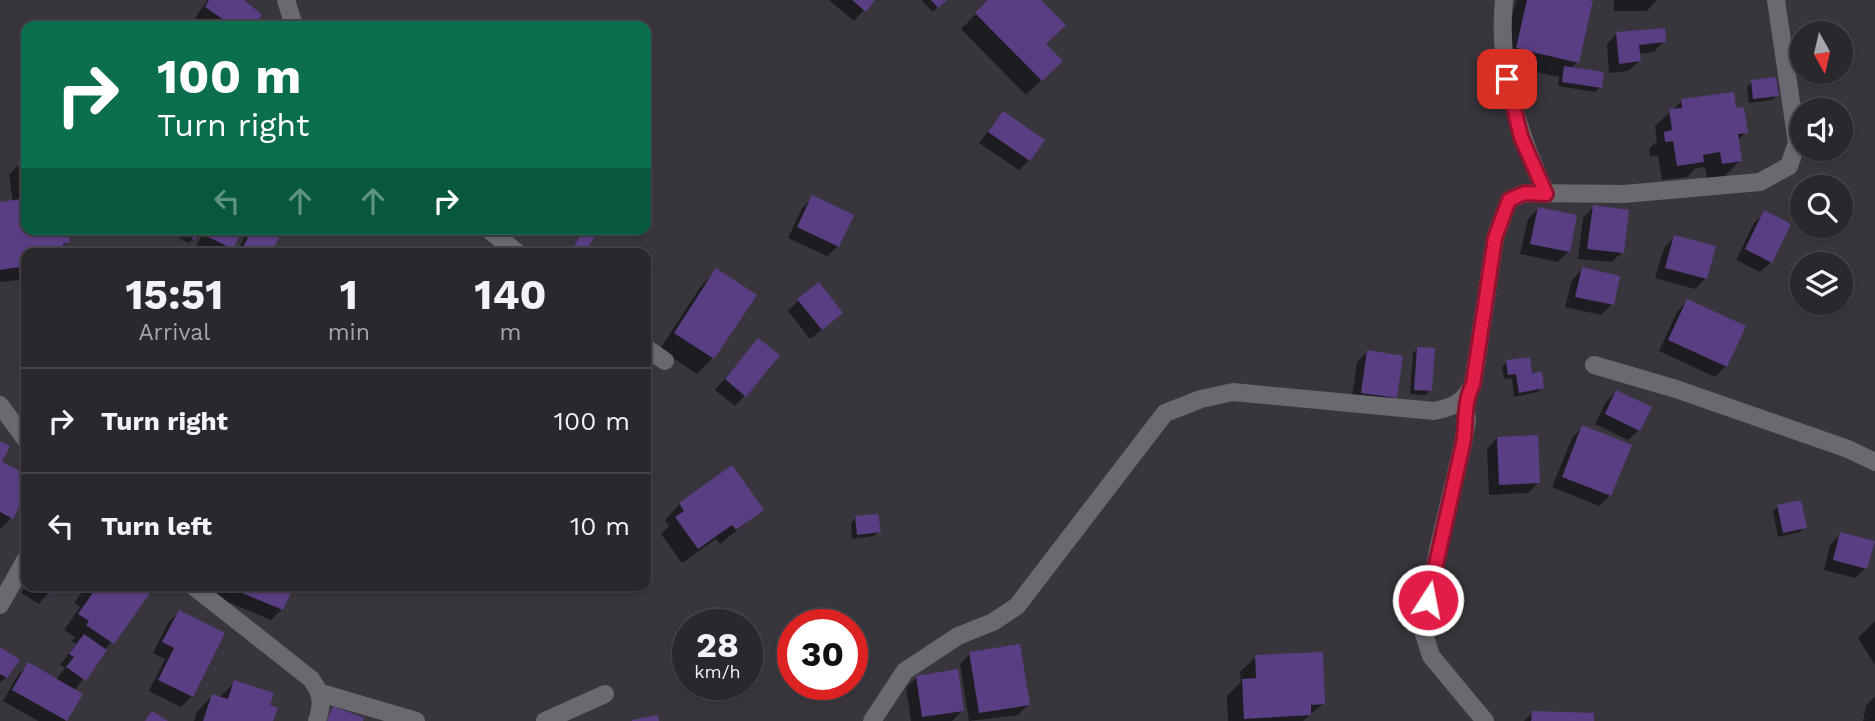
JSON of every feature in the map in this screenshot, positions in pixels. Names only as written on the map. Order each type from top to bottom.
[{"type":"street","points":[[286,0],[292,21]]},
{"type":"street","points":[[1504,0],[1501,30],[1507,79],[1521,137],[1546,194]]},
{"type":"street","points":[[1485,721],[1431,656],[1424,634],[1438,550],[1463,444],[1467,420],[1465,400],[1473,384],[1495,238],[1509,200],[1525,193],[1624,194],[1760,182],[1789,166],[1797,143],[1776,0]]},
{"type":"street","points":[[495,235],[512,248]]},
{"type":"street","points":[[651,351],[665,361]]},
{"type":"street","points":[[1594,365],[1676,388],[1848,449],[1875,462]]},
{"type":"street","points":[[872,721],[905,671],[958,636],[993,622],[1017,606],[1082,525],[1165,413],[1201,399],[1233,392],[1434,411],[1465,400]]},
{"type":"street","points":[[0,405],[21,433]]},
{"type":"street","points":[[0,605],[21,568]]},
{"type":"street","points":[[199,591],[312,679],[321,693],[321,709],[317,721]]},
{"type":"street","points":[[321,693],[416,721]]},
{"type":"street","points":[[545,721],[606,694]]},
{"type":"building","points":[[209,0],[244,0],[262,15],[258,21],[226,21],[205,7]]},
{"type":"building","points":[[852,0],[875,0],[866,12]]},
{"type":"building","points":[[931,0],[947,0],[938,8]]},
{"type":"building","points":[[988,0],[1041,0],[1066,25],[1046,44],[1063,61],[1042,81],[975,13]]},
{"type":"building","points":[[1527,0],[1593,0],[1579,63],[1516,48]]},
{"type":"building","points":[[1665,28],[1666,42],[1639,45],[1641,61],[1619,64],[1616,32]]},
{"type":"building","points":[[1564,66],[1604,72],[1602,88],[1562,82]]},
{"type":"building","points":[[1776,77],[1779,96],[1753,99],[1751,80]]},
{"type":"building","points":[[1734,92],[1736,108],[1744,107],[1748,133],[1738,134],[1742,161],[1722,164],[1720,152],[1703,155],[1704,162],[1677,166],[1673,141],[1665,142],[1664,132],[1672,130],[1669,109],[1682,108],[1681,99]]},
{"type":"building","points":[[1003,111],[1045,140],[1030,161],[988,132]]},
{"type":"building","points":[[812,195],[854,215],[839,247],[797,227]]},
{"type":"building","points":[[21,199],[21,235],[69,235],[70,242],[63,244],[63,248],[21,248],[21,267],[0,270],[0,202]]},
{"type":"building","points":[[1593,205],[1629,210],[1624,253],[1587,249]]},
{"type":"building","points":[[1538,207],[1577,215],[1570,252],[1530,244]]},
{"type":"building","points":[[1764,210],[1790,223],[1772,263],[1745,249]]},
{"type":"building","points":[[206,235],[240,235],[234,248]]},
{"type":"building","points":[[249,235],[280,235],[274,248],[243,248]]},
{"type":"building","points":[[581,235],[596,235],[587,248],[573,247]]},
{"type":"building","points":[[1674,235],[1716,246],[1707,279],[1665,268]]},
{"type":"building","points":[[1582,267],[1620,276],[1614,305],[1575,297]]},
{"type":"building","points":[[716,268],[757,295],[714,359],[674,333]]},
{"type":"building","points":[[819,282],[843,313],[822,330],[797,299]]},
{"type":"building","points":[[1687,299],[1746,326],[1727,367],[1668,340]]},
{"type":"building","points":[[758,338],[780,355],[746,397],[725,379]]},
{"type":"building","points":[[1417,347],[1435,348],[1432,391],[1414,390]]},
{"type":"building","points":[[1367,350],[1403,356],[1397,398],[1361,393]]},
{"type":"building","points":[[1530,357],[1532,373],[1542,372],[1544,388],[1519,393],[1516,374],[1508,375],[1506,360]]},
{"type":"building","points":[[1616,390],[1652,407],[1640,431],[1605,414]]},
{"type":"building","points":[[1582,425],[1632,445],[1611,496],[1562,477]]},
{"type":"building","points":[[1538,435],[1540,483],[1499,485],[1497,437]]},
{"type":"building","points":[[0,441],[10,446],[2,462],[21,472],[21,503],[13,519],[0,512]]},
{"type":"building","points":[[732,465],[764,510],[736,530],[732,525],[698,549],[675,517],[684,511],[679,503]]},
{"type":"building","points":[[1801,500],[1807,528],[1783,533],[1777,505]]},
{"type":"building","points":[[878,514],[881,532],[857,535],[855,516]]},
{"type":"building","points":[[1840,532],[1875,541],[1867,569],[1833,560]]},
{"type":"building","points":[[94,591],[151,591],[114,644],[86,625],[89,621],[78,614]]},
{"type":"building","points":[[237,591],[292,591],[283,610]]},
{"type":"building","points":[[179,610],[225,633],[193,697],[158,680],[174,648],[162,642]]},
{"type":"building","points":[[84,634],[107,650],[86,681],[66,667],[74,657],[69,654]]},
{"type":"building","points":[[1020,644],[1030,705],[979,713],[969,652]]},
{"type":"building","points":[[0,647],[20,660],[7,678],[0,674]]},
{"type":"building","points":[[1323,652],[1325,704],[1311,705],[1311,715],[1244,719],[1242,679],[1256,678],[1255,655]]},
{"type":"building","points":[[28,662],[83,694],[67,721],[12,690]]},
{"type":"building","points":[[958,669],[964,711],[922,717],[916,676]]},
{"type":"building","points":[[234,680],[274,693],[270,705],[278,708],[273,721],[203,721],[212,694],[228,699]]},
{"type":"building","points":[[333,706],[364,718],[363,721],[327,721]]},
{"type":"building","points":[[152,711],[168,721],[145,721]]},
{"type":"building","points":[[1532,711],[1594,713],[1594,721],[1531,721]]},
{"type":"building","points":[[658,715],[659,721],[632,721],[632,720]]},
{"type":"route","points":[[1428,600],[1463,444],[1467,420],[1465,400],[1473,384],[1481,342],[1495,238],[1509,200],[1525,193],[1546,194],[1521,137],[1507,79]]}]
